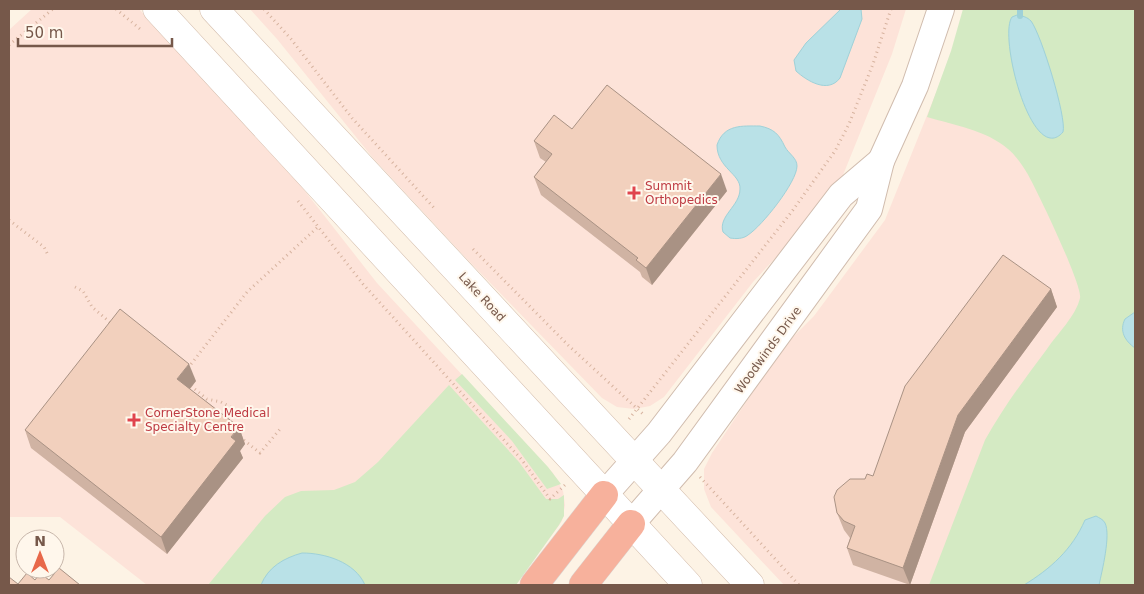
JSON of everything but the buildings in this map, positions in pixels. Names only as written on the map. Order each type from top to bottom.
[{"type":"highway","points":[[534,585],[604,495]]},
{"type":"highway","points":[[583,585],[631,524]]},
{"type":"main road","points":[[157,9],[688,585]]},
{"type":"main road","name":"Lake Road","points":[[214,9],[750,585]]},
{"type":"street","name":"Woodwinds Drive","points":[[631,524],[691,454],[869,209],[880,161],[916,86],[941,9]]},
{"type":"street","name":"Woodwinds Drive","points":[[604,495],[660,432],[841,195],[880,161]]},
{"type":"path","points":[[9,46],[53,9]]},
{"type":"path","points":[[116,9],[146,34]]},
{"type":"path","points":[[264,9],[291,39],[352,118],[442,216]]},
{"type":"path","points":[[468,244],[568,346],[639,408],[835,151],[849,124],[873,64],[891,9]]},
{"type":"path","points":[[298,200],[363,284],[522,460],[550,499]]},
{"type":"path","points":[[9,220],[44,247],[48,255]]},
{"type":"path","points":[[185,372],[247,292],[318,226]]},
{"type":"path","points":[[75,287],[83,291],[92,307],[115,327]]},
{"type":"path","points":[[191,386],[207,399],[222,402],[234,409],[223,423]]},
{"type":"path","points":[[238,435],[260,453],[281,428]]},
{"type":"path","points":[[710,488],[799,585]]},
{"type":"shaded area","points":[[32,9],[139,9],[290,172],[377,283],[553,473],[563,491],[565,505],[562,521],[516,585],[147,585],[60,517],[9,517],[9,30]]},
{"type":"shaded area","points":[[250,9],[906,9],[892,54],[841,180],[820,210],[753,282],[664,397],[650,406],[634,409],[617,407],[602,398],[464,256],[373,158],[277,39]]},
{"type":"shaded area","points":[[936,93],[1019,132],[1096,296],[938,585],[784,585],[711,507],[704,489],[704,469],[712,453],[783,347],[814,316],[885,220]]},
{"type":"green space","points":[[963,9],[1135,9],[1135,585],[929,585],[985,440],[1014,393],[1075,311],[1080,298],[1074,276],[1058,237],[1032,182],[1016,157],[999,142],[990,137],[927,117],[951,51]]},
{"type":"green space","points":[[462,374],[548,467],[561,484],[547,489],[512,441],[455,380]]},
{"type":"green space","points":[[449,385],[519,462],[546,499],[558,499],[564,495],[564,516],[516,585],[208,585],[265,516],[285,497],[301,491],[334,490],[355,482],[378,462]]},
{"type":"water","points":[[841,9],[861,9],[862,19],[840,78],[830,85],[812,82],[796,71],[794,60],[806,43]]},
{"type":"water","points":[[1017,15],[1031,21],[1041,42],[1057,94],[1063,132],[1051,138],[1040,132],[1030,116],[1014,71],[1009,29],[1012,17]]},
{"type":"water","points":[[740,126],[760,126],[778,135],[796,161],[797,166],[791,182],[770,213],[748,235],[737,239],[730,238],[723,232],[722,226],[726,216],[737,201],[740,189],[737,179],[721,159],[717,145],[724,133],[729,130]]},
{"type":"water","points":[[1135,312],[1135,348],[1124,335],[1123,323],[1125,319]]},
{"type":"water","points":[[1096,516],[1105,523],[1107,529],[1099,585],[1024,585],[1043,572],[1067,550],[1085,520]]},
{"type":"water","points":[[302,553],[311,553],[338,560],[354,570],[365,585],[261,585],[268,573],[277,564]]},
{"type":"waterway","points":[[1020,9],[1020,16]]},
{"type":"place","name":"Summit Orthopedics","points":[[634,193]]},
{"type":"place","name":"CornerStone Medical Specialty Centre","points":[[134,420]]}]
